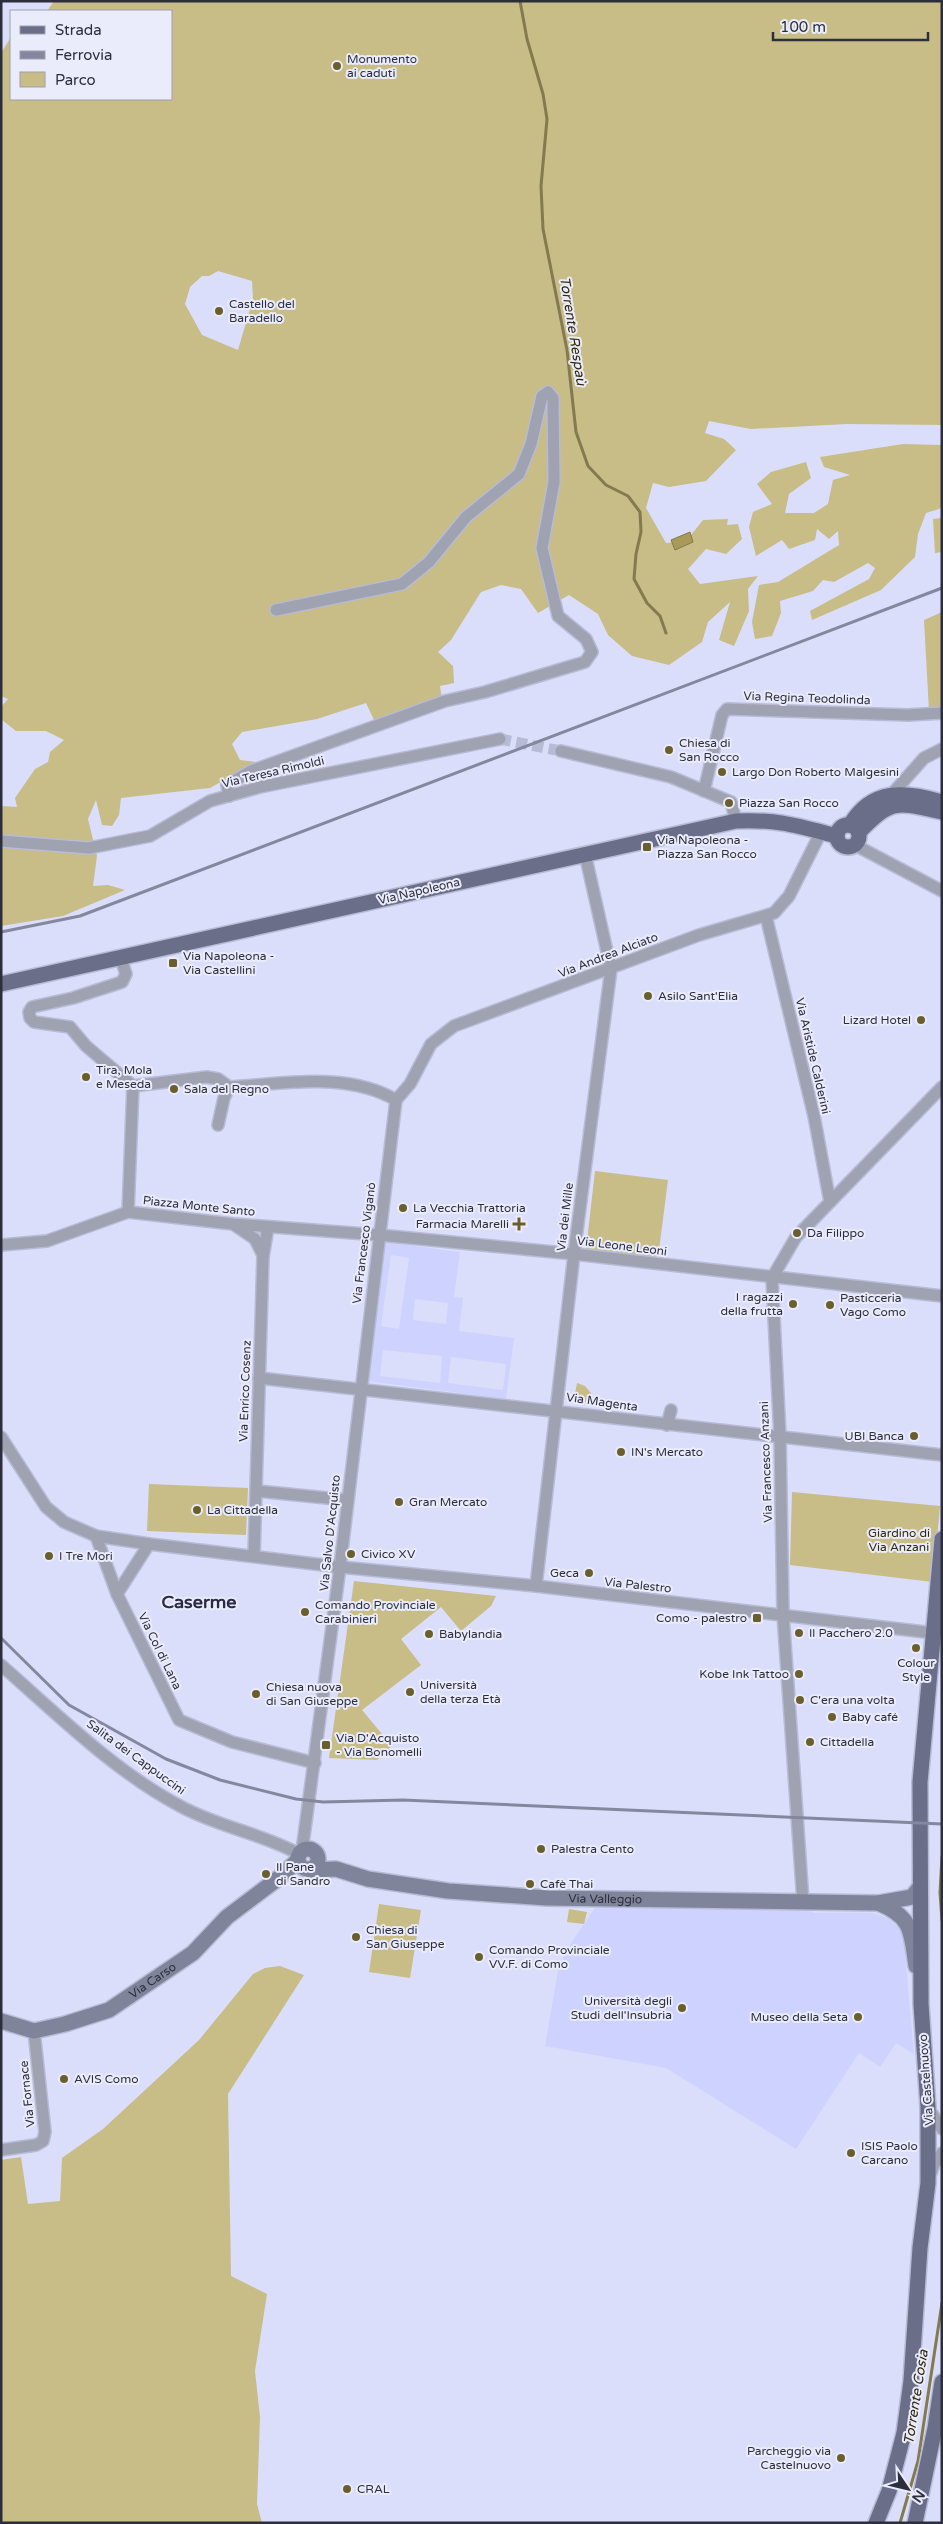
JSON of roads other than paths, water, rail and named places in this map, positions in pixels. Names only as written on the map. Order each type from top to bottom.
[{"type":"main road","points":[[856,837],[868,803],[892,794],[914,795],[942,802]]},
{"type":"main road","points":[[856,837],[880,812],[890,806],[909,805],[942,812]]},
{"type":"main road","name":"Via Napoleona","points":[[1,984],[121,959],[736,821],[759,820],[792,823],[837,836],[842,828],[856,837]]},
{"type":"main road","name":"Via Castelnuovo","points":[[876,2523],[889,2491],[904,2433],[928,2183],[928,2107],[920,2004],[920,1782],[937,1633],[942,1539]]},
{"type":"main road","points":[[915,2523],[938,2428],[941,2389]]},
{"type":"street","points":[[229,796],[227,784],[251,771],[445,700],[485,692],[585,662],[592,652],[586,639],[558,616],[542,548],[554,482],[553,398],[548,392],[542,396],[531,444],[520,474],[466,517],[429,562],[402,584],[276,610]]},
{"type":"street","name":"Via Regina Teodolinda","points":[[704,791],[722,715],[727,709],[908,715],[942,713]]},
{"type":"street","name":"Via Teresa Rimoldi","points":[[1,841],[89,848],[150,836],[210,802],[229,796],[346,769],[500,739]]},
{"type":"street","points":[[892,794],[924,758],[942,749]]},
{"type":"street","points":[[561,751],[671,777],[731,802],[736,821]]},
{"type":"street","name":"Via Andrea Alciato","points":[[396,1100],[410,1084],[431,1044],[445,1030],[699,935],[774,913],[785,903],[821,832]]},
{"type":"street","points":[[856,837],[942,891]]},
{"type":"street","name":"Via dei Mille","points":[[536,1586],[574,1254],[611,969],[585,854]]},
{"type":"street","name":"Via Aristide Calderini","points":[[766,916],[814,1116],[830,1202]]},
{"type":"street","points":[[121,959],[126,974],[122,982],[73,998],[35,1006],[29,1012],[30,1018],[34,1022],[70,1027],[86,1046],[133,1086],[207,1077],[218,1079],[229,1087],[320,1082],[349,1084],[377,1089],[396,1100]]},
{"type":"street","points":[[1,1245],[47,1241],[128,1212],[133,1086]]},
{"type":"street","points":[[218,1126],[224,1098],[229,1087]]},
{"type":"street","points":[[772,1278],[796,1237],[938,1091]]},
{"type":"street","name":"Via Francesco Viganò","points":[[361,1390],[396,1100]]},
{"type":"street","name":"Piazza Monte Santo","points":[[128,1212],[268,1227]]},
{"type":"street","points":[[232,1224],[255,1239],[263,1257]]},
{"type":"street","name":"Via Leone Leoni","points":[[268,1227],[379,1235],[574,1254],[772,1278],[870,1286],[942,1296]]},
{"type":"street","name":"Via Enrico Cosenz","points":[[254,1556],[263,1257],[268,1227]]},
{"type":"street","name":"Via Francesco Anzani","points":[[772,1278],[780,1436],[783,1614],[803,1902]]},
{"type":"street","name":"Via Magenta","points":[[259,1378],[557,1410],[942,1455]]},
{"type":"street","name":"Via Salvo D'Acquisto","points":[[305,1858],[304,1827],[315,1763],[361,1390]]},
{"type":"street","points":[[667,1424],[671,1410]]},
{"type":"street","points":[[1,1437],[46,1507],[64,1522],[96,1536],[149,1544],[117,1594]]},
{"type":"street","points":[[257,1491],[347,1500]]},
{"type":"street","name":"Via Col di Lana","points":[[96,1536],[117,1594],[179,1720],[232,1742],[315,1763]]},
{"type":"street","name":"Via Palestro","points":[[149,1544],[340,1567],[536,1586],[937,1633]]},
{"type":"street","name":"Salita dei Cappuccini","points":[[1,1665],[88,1741],[178,1805],[204,1819],[278,1842],[305,1858]]},
{"type":"street","name":"Via Valleggio","points":[[305,1858],[368,1879],[448,1891],[589,1900],[878,1903],[912,1897],[919,1888]]},
{"type":"street","name":"Via Carso","points":[[1,2021],[34,2031],[65,2024],[110,2010],[193,1953],[227,1917],[305,1858]]},
{"type":"street","name":"Via Valleggio","points":[[878,1903],[895,1911],[907,1922],[913,1944],[920,2004]]},
{"type":"street","name":"Via Fornace","points":[[1,2150],[36,2145],[43,2141],[45,2132],[34,2031]]},
{"type":"street","points":[[928,2107],[942,2129]]},
{"type":"street","points":[[928,2183],[934,2164],[942,2153]]},
{"type":"waterway","name":"Torrente Respaù","points":[[520,1],[527,39],[543,94],[547,119],[541,186],[543,229],[567,350],[576,432],[588,466],[606,485],[628,496],[640,512],[641,532],[636,554],[634,579],[647,603],[660,616],[666,633]]},
{"type":"waterway","name":"Torrente Cosia","points":[[942,1857],[940,1893],[942,1920]]},
{"type":"waterway","name":"Torrente Cosia","points":[[900,2523],[918,2461],[942,2303]]},
{"type":"tunnel","points":[[500,739],[561,751]]},
{"type":"railway","points":[[1,932],[80,916],[942,588]]},
{"type":"railway","points":[[1,1638],[69,1705],[166,1759],[220,1780],[296,1799],[323,1802],[403,1800],[942,1824]]},
{"type":"place","name":"Monumento ai caduti","points":[[337,66]]},
{"type":"place","name":"Castello del Baradello","points":[[219,311]]},
{"type":"place","name":"Chiesa di San Rocco","points":[[669,750]]},
{"type":"place","name":"Largo Don Roberto Malgesini","points":[[722,772]]},
{"type":"place","name":"Piazza San Rocco","points":[[729,803]]},
{"type":"place","name":"Via Napoleona - Piazza San Rocco","points":[[647,847]]},
{"type":"place","name":"Via Napoleona - Via Castellini","points":[[173,963]]},
{"type":"place","name":"Asilo Sant'Elia","points":[[648,996]]},
{"type":"place","name":"Lizard Hotel","points":[[921,1020]]},
{"type":"place","name":"Tira, Mola e Meseda","points":[[86,1077]]},
{"type":"place","name":"Sala del Regno","points":[[174,1089]]},
{"type":"place","name":"La Vecchia Trattoria","points":[[403,1208]]},
{"type":"place","name":"Farmacia Marelli","points":[[519,1224]]},
{"type":"place","name":"Da Filippo","points":[[797,1233]]},
{"type":"place","name":"I ragazzi della frutta","points":[[793,1304]]},
{"type":"place","name":"Pasticceria Vago Como","points":[[830,1305]]},
{"type":"place","name":"UBI Banca","points":[[914,1436]]},
{"type":"place","name":"IN's Mercato","points":[[621,1452]]},
{"type":"place","name":"Gran Mercato","points":[[399,1502]]},
{"type":"place","name":"La Cittadella","points":[[197,1510]]},
{"type":"place","name":"Civico XV","points":[[351,1554]]},
{"type":"place","name":"I Tre Mori","points":[[49,1556]]},
{"type":"place","name":"Geca","points":[[589,1573]]},
{"type":"place","name":"Comando Provinciale Carabinieri","points":[[305,1612]]},
{"type":"place","name":"Como - palestro","points":[[757,1618]]},
{"type":"place","name":"Il Pacchero 2.0","points":[[799,1633]]},
{"type":"place","name":"Babylandia","points":[[429,1634]]},
{"type":"place","name":"Colour Style","points":[[916,1648]]},
{"type":"place","name":"Kobe Ink Tattoo","points":[[799,1674]]},
{"type":"place","name":"Università della terza Età","points":[[410,1692]]},
{"type":"place","name":"Chiesa nuova di San Giuseppe","points":[[256,1694]]},
{"type":"place","name":"C'era una volta","points":[[800,1700]]},
{"type":"place","name":"Baby café","points":[[832,1717]]},
{"type":"place","name":"Cittadella","points":[[810,1742]]},
{"type":"place","name":"Via D'Acquisto - Via Bonomelli","points":[[326,1745]]},
{"type":"place","name":"Palestra Cento","points":[[541,1849]]},
{"type":"place","name":"Il Pane di Sandro","points":[[266,1874]]},
{"type":"place","name":"Cafè Thai","points":[[530,1884]]},
{"type":"place","name":"Chiesa di San Giuseppe","points":[[356,1937]]},
{"type":"place","name":"Comando Provinciale VV.F. di Como","points":[[479,1957]]},
{"type":"place","name":"Università degli Studi dell'Insubria","points":[[682,2008]]},
{"type":"place","name":"Museo della Seta","points":[[858,2017]]},
{"type":"place","name":"AVIS Como","points":[[64,2079]]},
{"type":"place","name":"ISIS Paolo Carcano","points":[[851,2153]]},
{"type":"place","name":"Parcheggio via Castelnuovo","points":[[841,2458]]},
{"type":"place","name":"CRAL","points":[[347,2489]]},
{"type":"district","name":"Caserme","points":[[199,1602]]},
{"type":"park label","name":"Giardino di Via Anzani","points":[[899,1540]]}]
